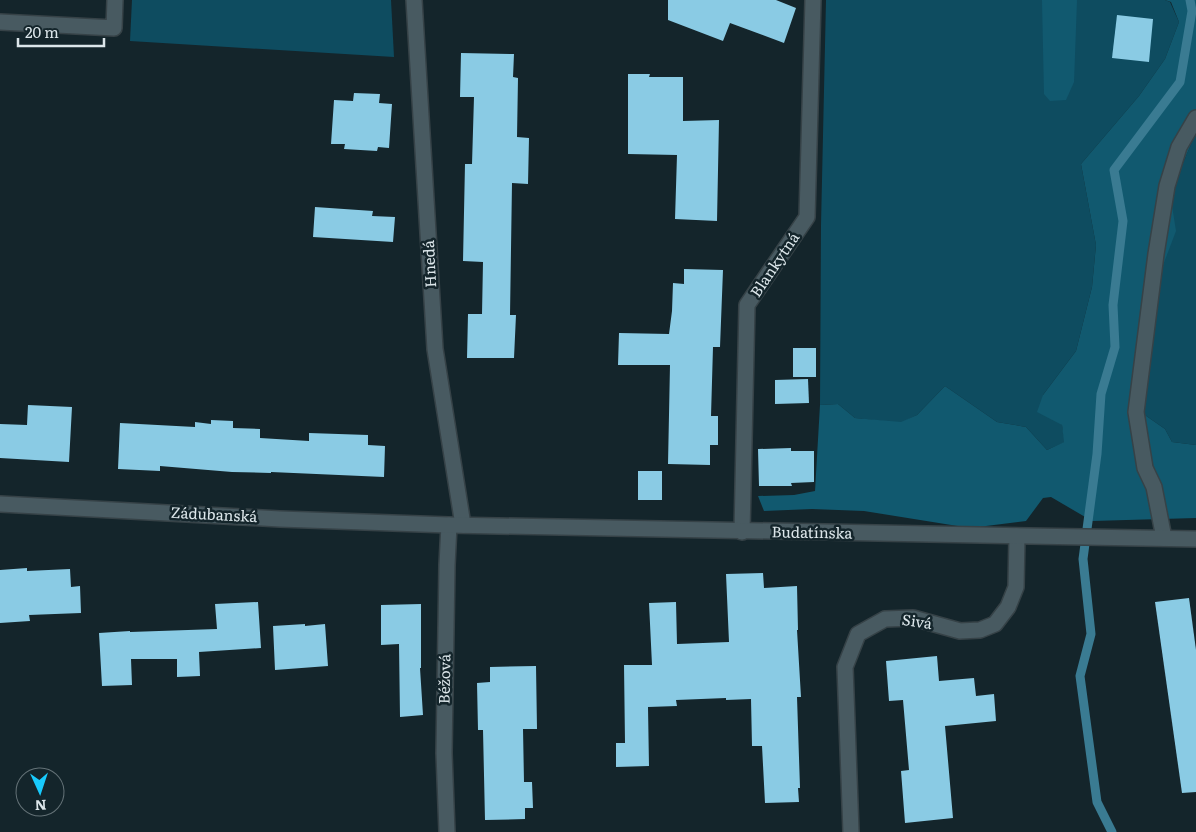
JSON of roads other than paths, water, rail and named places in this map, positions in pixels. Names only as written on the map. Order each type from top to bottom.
[{"type":"street","points":[[0,22],[114,28],[115,0]]},
{"type":"street","name":"Hnedá","points":[[414,0],[435,349],[456,525]]},
{"type":"street","name":"Blankytná","points":[[742,532],[747,305],[808,217],[813,0]]},
{"type":"street","points":[[1164,538],[1154,487],[1145,468],[1136,412],[1156,254],[1167,186],[1179,147],[1196,118]]},
{"type":"street","name":"Zádubanská","points":[[0,504],[280,519],[429,524]]},
{"type":"street","name":"Budatínska","points":[[429,524],[742,532],[1196,539]]},
{"type":"street","name":"Béžová","points":[[447,832],[444,753],[447,565],[456,525]]},
{"type":"street","name":"Sivá","points":[[851,832],[845,667],[858,634],[885,619],[913,618],[960,631],[980,630],[995,624],[1008,607],[1016,586],[1018,536]]},
{"type":"waterway","points":[[1112,832],[1097,802],[1080,676],[1091,634],[1083,559],[1097,454],[1101,394],[1115,347],[1113,305],[1123,221],[1114,170],[1180,82],[1192,11],[1190,0]]}]
